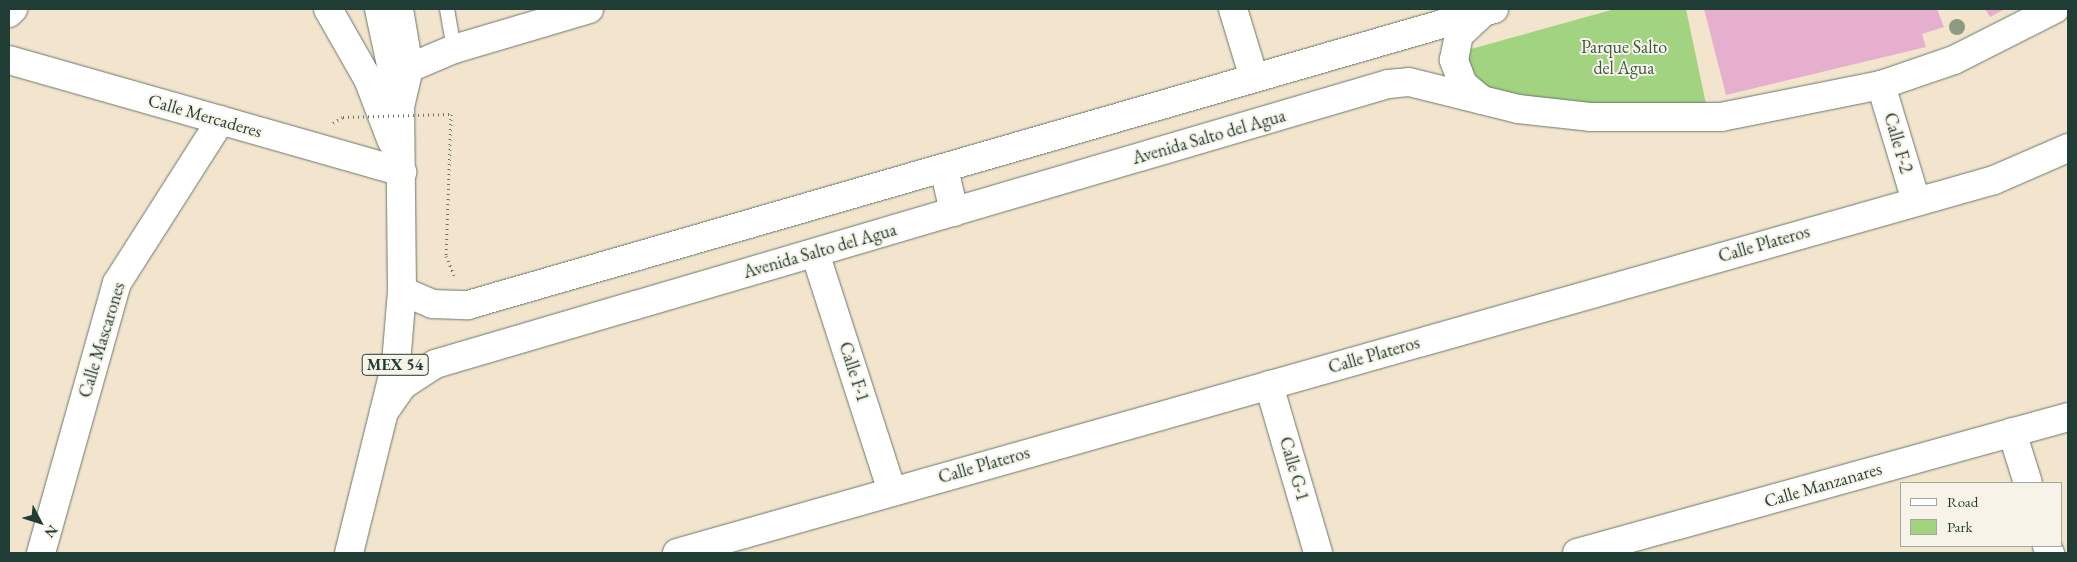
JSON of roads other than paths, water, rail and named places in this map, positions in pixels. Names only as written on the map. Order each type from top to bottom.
[{"type":"street","points":[[9,13],[13,9]]},
{"type":"street","points":[[328,9],[368,79],[402,172]]},
{"type":"street","name":"MEX 54","points":[[349,553],[396,363],[402,291],[400,107],[379,9]]},
{"type":"street","name":"MEX 54","points":[[399,9],[409,68],[400,107]]},
{"type":"street","points":[[409,68],[454,49],[589,9]]},
{"type":"street","points":[[1233,9],[1254,78]]},
{"type":"street","name":"Avenida Salto del Agua","points":[[384,412],[403,385],[435,364],[1388,84],[1409,82],[1518,109],[1656,121],[1722,117],[1881,85],[1954,60],[2055,9]]},
{"type":"street","points":[[402,291],[432,304],[468,305],[1492,10]]},
{"type":"street","points":[[1482,100],[1457,72],[1455,47],[1467,24],[1492,10]]},
{"type":"street","name":"Calle Mercaderes","points":[[9,60],[402,172]]},
{"type":"street","name":"Calle F-2","points":[[1881,85],[1916,201]]},
{"type":"street","name":"Calle Mascarones","points":[[41,553],[117,283],[221,120]]},
{"type":"street","name":"Calle Plateros","points":[[677,553],[1994,180],[2068,148]]},
{"type":"street","points":[[944,168],[954,212]]},
{"type":"street","name":"Calle F-1","points":[[815,253],[892,491]]},
{"type":"street","name":"Calle G-1","points":[[1269,384],[1318,553]]},
{"type":"street","name":"Calle Manzanares","points":[[1578,553],[2068,417]]},
{"type":"street","points":[[2012,432],[2028,482]]},
{"type":"lane","points":[[446,9],[454,49]]},
{"type":"park label","name":"Parque Salto del Agua","points":[[1624,58]]}]
